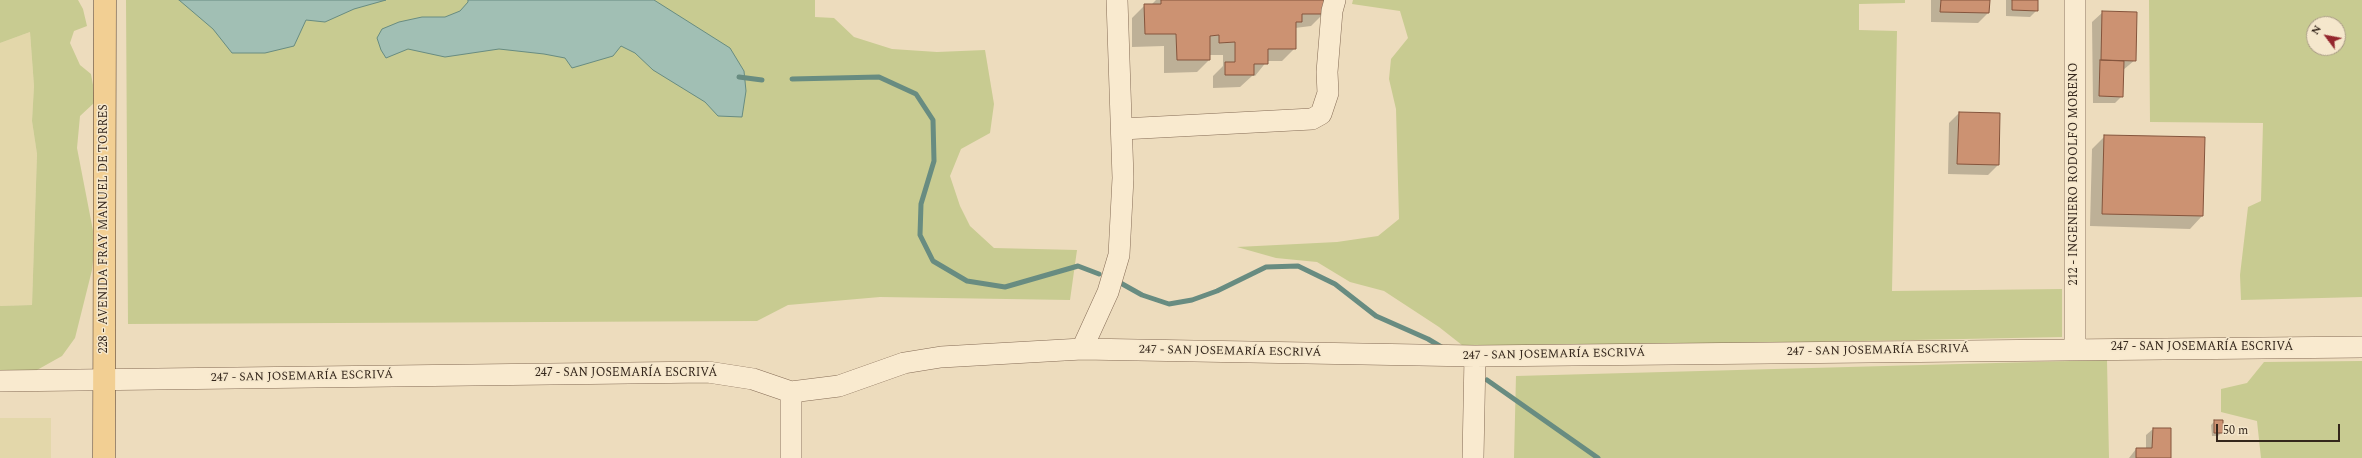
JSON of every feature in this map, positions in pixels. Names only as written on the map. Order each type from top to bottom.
[{"type":"main road","name":"228 - AVENIDA FRAY MANUEL DE TORRES","points":[[104,458],[105,0]]},
{"type":"street","points":[[1082,348],[1108,292],[1119,255],[1123,178],[1117,0]]},
{"type":"street","points":[[1122,130],[1312,119],[1321,114],[1328,93],[1327,72],[1332,11],[1335,0]]},
{"type":"street","name":"212 - INGENIERO RODOLFO MORENO","points":[[2075,0],[2075,349]]},
{"type":"street","name":"247 - SAN JOSEMARÍA ESCRIVÁ","points":[[0,381],[708,372],[753,379],[791,392],[839,386],[904,363],[941,357],[1082,348],[1475,356],[2362,347]]},
{"type":"street","points":[[1473,458],[1475,356]]},
{"type":"street","points":[[791,392],[791,458]]},
{"type":"shaded area","points":[[30,32],[34,86],[32,121],[37,154],[32,305],[0,306],[0,43]]},
{"type":"shaded area","points":[[0,418],[51,418],[51,458],[0,458]]},
{"type":"green space","points":[[0,0],[78,0],[83,9],[87,26],[74,31],[70,43],[80,65],[91,74],[93,85],[94,103],[80,116],[77,148],[95,241],[92,270],[75,338],[62,356],[37,370],[0,371],[0,306],[32,305],[37,154],[32,121],[34,86],[30,32],[0,43]]},
{"type":"green space","points":[[126,0],[815,0],[815,17],[834,18],[854,37],[892,49],[937,52],[985,50],[994,104],[990,133],[961,149],[950,176],[960,206],[970,226],[994,248],[1077,250],[1070,300],[880,297],[788,305],[757,321],[128,324]]},
{"type":"green space","points":[[1353,0],[1905,0],[1905,3],[1859,4],[1859,30],[1897,31],[1892,291],[2062,289],[2062,337],[1467,349],[1439,327],[1384,291],[1350,282],[1317,262],[1276,258],[1237,247],[1337,242],[1378,236],[1399,219],[1396,109],[1389,79],[1391,59],[1408,38],[1400,11],[1352,4]]},
{"type":"green space","points":[[2149,0],[2362,0],[2362,297],[2241,300],[2240,275],[2248,207],[2261,201],[2263,123],[2150,122]]},
{"type":"green space","points":[[2107,360],[2109,458],[1514,458],[1516,376]]},
{"type":"green space","points":[[2362,361],[2362,458],[2261,458],[2257,421],[2221,412],[2221,389],[2247,383],[2264,362]]},
{"type":"water","points":[[179,0],[386,0],[354,9],[325,22],[306,20],[294,46],[265,53],[232,53],[213,29]]},
{"type":"water","points":[[468,0],[654,0],[730,48],[744,71],[746,91],[742,117],[718,116],[705,102],[653,70],[635,53],[621,46],[613,56],[572,68],[565,58],[499,49],[445,57],[408,49],[386,58],[381,50],[377,38],[382,29],[399,22],[422,17],[445,17],[460,11]]},
{"type":"building","points":[[1161,0],[1324,0],[1324,14],[1302,14],[1302,22],[1296,22],[1296,49],[1268,49],[1268,64],[1254,64],[1254,75],[1225,75],[1225,62],[1235,62],[1235,42],[1219,43],[1219,35],[1210,36],[1210,60],[1177,60],[1176,34],[1145,34],[1144,4],[1161,4]]},
{"type":"building","points":[[1941,0],[1990,0],[1989,13],[1940,12]]},
{"type":"building","points":[[2012,0],[2038,0],[2038,11],[2012,10]]},
{"type":"building","points":[[2102,11],[2137,12],[2136,61],[2101,60]]},
{"type":"building","points":[[2100,60],[2124,61],[2123,97],[2099,96]]},
{"type":"building","points":[[1959,112],[2000,113],[1999,165],[1957,164]]},
{"type":"building","points":[[2104,135],[2205,137],[2203,216],[2102,214]]},
{"type":"building","points":[[2214,420],[2223,420],[2223,433],[2214,433]]},
{"type":"building","points":[[2153,428],[2171,428],[2171,458],[2136,458],[2136,448],[2152,448]]},
{"type":"waterway","points":[[739,77],[762,80]]},
{"type":"waterway","points":[[792,79],[879,77],[916,94],[933,120],[934,161],[921,204],[920,235],[933,261],[967,281],[1005,287],[1078,266],[1099,274]]},
{"type":"waterway","points":[[1117,281],[1142,295],[1169,304],[1192,300],[1217,291],[1266,267],[1298,266],[1335,284],[1376,316],[1428,339],[1443,348]]},
{"type":"waterway","points":[[1487,380],[1598,458]]}]
